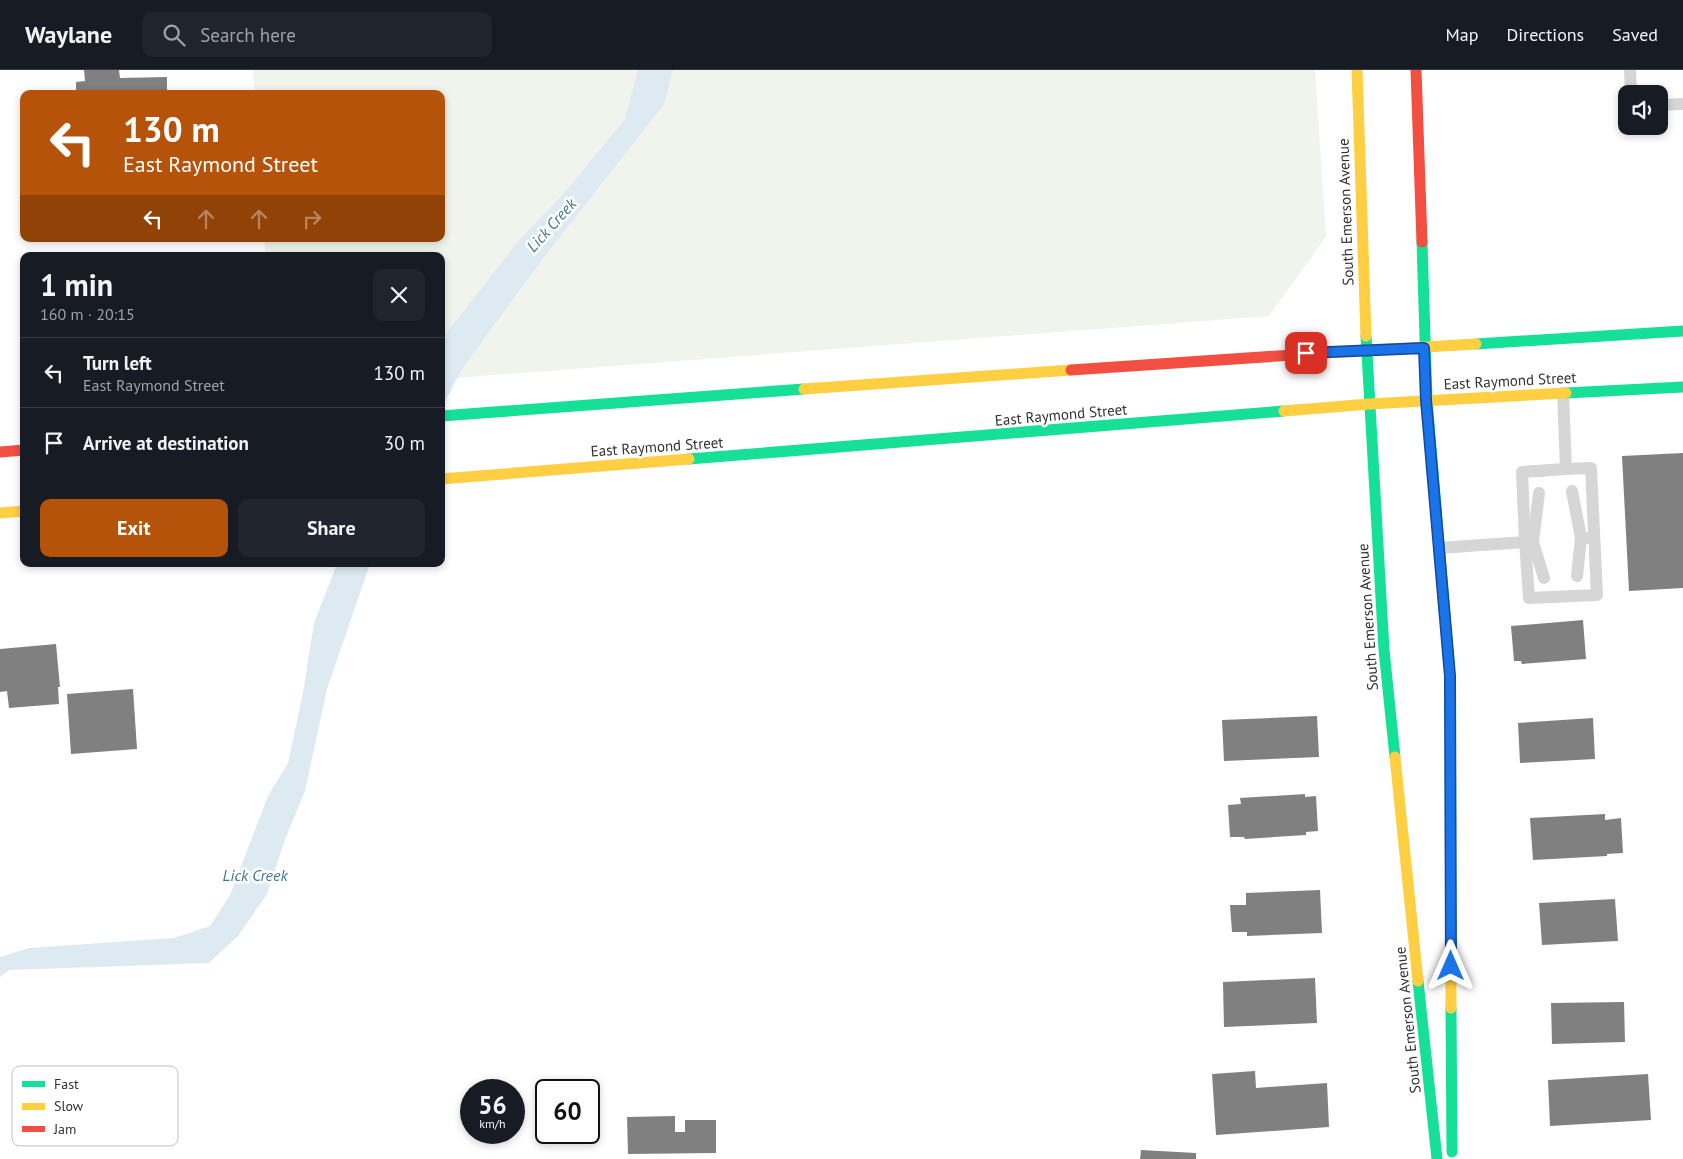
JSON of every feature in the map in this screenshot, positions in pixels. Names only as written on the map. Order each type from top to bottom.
[{"type":"main road","name":"South Emerson Avenue","points":[[1357,70],[1366,349],[1384,650],[1437,1159]]},
{"type":"main road","points":[[1416,70],[1424,276],[1426,400],[1450,676],[1452,1159]]},
{"type":"main road","points":[[445,416],[1187,361],[1683,331]]},
{"type":"main road","name":"East Raymond Street","points":[[445,479],[1369,404],[1683,387]]},
{"type":"main road","points":[[0,452],[20,450]]},
{"type":"main road","points":[[0,513],[20,511]]},
{"type":"lane","points":[[1630,70],[1631,85]]},
{"type":"lane","points":[[1668,105],[1683,104]]},
{"type":"lane","points":[[1563,393],[1566,469]]},
{"type":"lane","points":[[1572,491],[1588,538],[1597,595],[1529,598],[1529,542],[1522,472],[1591,468],[1588,538],[1577,576]]},
{"type":"lane","points":[[1540,493],[1529,542],[1544,578]]},
{"type":"lane","points":[[1573,521],[1588,538]]},
{"type":"lane","points":[[1529,542],[1540,522]]},
{"type":"lane","points":[[1575,552],[1588,538]]},
{"type":"lane","points":[[1439,548],[1529,542],[1543,554]]},
{"type":"shaded area","points":[[253,70],[1315,70],[1326,237],[1269,316],[445,379],[445,252],[266,252],[264,242],[445,242],[445,90],[255,90]]},
{"type":"water","name":"Lick Creek","points":[[638,70],[673,70],[664,104],[538,265],[462,369],[445,401],[445,337],[449,330],[516,244],[567,190],[625,119]]},
{"type":"water","name":"Lick Creek","points":[[336,567],[369,567],[327,689],[305,791],[286,837],[267,894],[238,936],[209,963],[9,970],[0,977],[0,957],[29,948],[174,938],[210,926],[230,895],[268,796],[288,763],[303,693],[314,623]]},
{"type":"building","points":[[84,70],[119,70],[120,78],[167,77],[167,90],[76,90],[76,82],[85,81]]},
{"type":"building","points":[[1683,453],[1683,588],[1629,591],[1622,456]]},
{"type":"building","points":[[1583,620],[1586,659],[1522,664],[1521,661],[1514,661],[1511,626]]},
{"type":"building","points":[[56,644],[60,687],[58,687],[59,704],[9,708],[7,691],[0,692],[0,649]]},
{"type":"building","points":[[133,689],[137,749],[71,754],[67,694]]},
{"type":"building","points":[[1317,716],[1319,757],[1224,761],[1222,720]]},
{"type":"building","points":[[1593,718],[1595,759],[1520,763],[1518,723]]},
{"type":"building","points":[[1305,794],[1305,797],[1316,796],[1318,831],[1306,832],[1306,835],[1245,839],[1244,837],[1230,837],[1228,805],[1241,804],[1240,798]]},
{"type":"building","points":[[1605,814],[1605,820],[1621,818],[1623,853],[1607,854],[1607,856],[1533,860],[1530,818]]},
{"type":"building","points":[[1320,890],[1322,933],[1247,936],[1247,932],[1232,932],[1230,905],[1246,905],[1246,893]]},
{"type":"building","points":[[1615,899],[1618,941],[1542,945],[1539,903]]},
{"type":"building","points":[[1315,978],[1317,1023],[1224,1027],[1223,982]]},
{"type":"building","points":[[1624,1002],[1625,1042],[1552,1044],[1551,1003]]},
{"type":"building","points":[[1255,1071],[1256,1088],[1327,1083],[1329,1127],[1216,1135],[1212,1074]]},
{"type":"building","points":[[1648,1074],[1651,1120],[1550,1126],[1548,1080]]},
{"type":"building","points":[[675,1116],[675,1132],[685,1132],[685,1120],[716,1120],[716,1153],[628,1154],[627,1117]]},
{"type":"building","points":[[1141,1150],[1196,1153],[1196,1159],[1140,1159]]},
{"type":"traffic: fast","points":[[1422,242],[1427,400],[1450,676],[1450,725]]},
{"type":"traffic: fast","points":[[1476,344],[1683,331]]},
{"type":"traffic: fast","points":[[1366,336],[1384,650],[1395,757]]},
{"type":"traffic: fast","points":[[1566,393],[1683,387]]},
{"type":"traffic: fast","points":[[445,416],[804,389]]},
{"type":"traffic: fast","points":[[689,459],[1284,411]]},
{"type":"traffic: fast","points":[[1418,981],[1437,1159]]},
{"type":"traffic: fast","points":[[1451,1008],[1452,1152]]},
{"type":"traffic: slow","points":[[1357,70],[1366,336]]},
{"type":"traffic: slow","points":[[1307,354],[1476,344]]},
{"type":"traffic: slow","points":[[804,389],[1071,370]]},
{"type":"traffic: slow","points":[[1284,411],[1369,404],[1566,393]]},
{"type":"traffic: slow","points":[[445,479],[689,459]]},
{"type":"traffic: slow","points":[[0,513],[20,511]]},
{"type":"traffic: slow","points":[[1450,725],[1451,1008]]},
{"type":"traffic: slow","points":[[1395,757],[1418,981]]},
{"type":"traffic: jam","points":[[1416,70],[1422,242]]},
{"type":"traffic: jam","points":[[1071,370],[1307,354]]},
{"type":"traffic: jam","points":[[0,452],[20,450]]},
{"type":"route","points":[[1306,353],[1424,348],[1426,400],[1450,676],[1451,966]]}]
